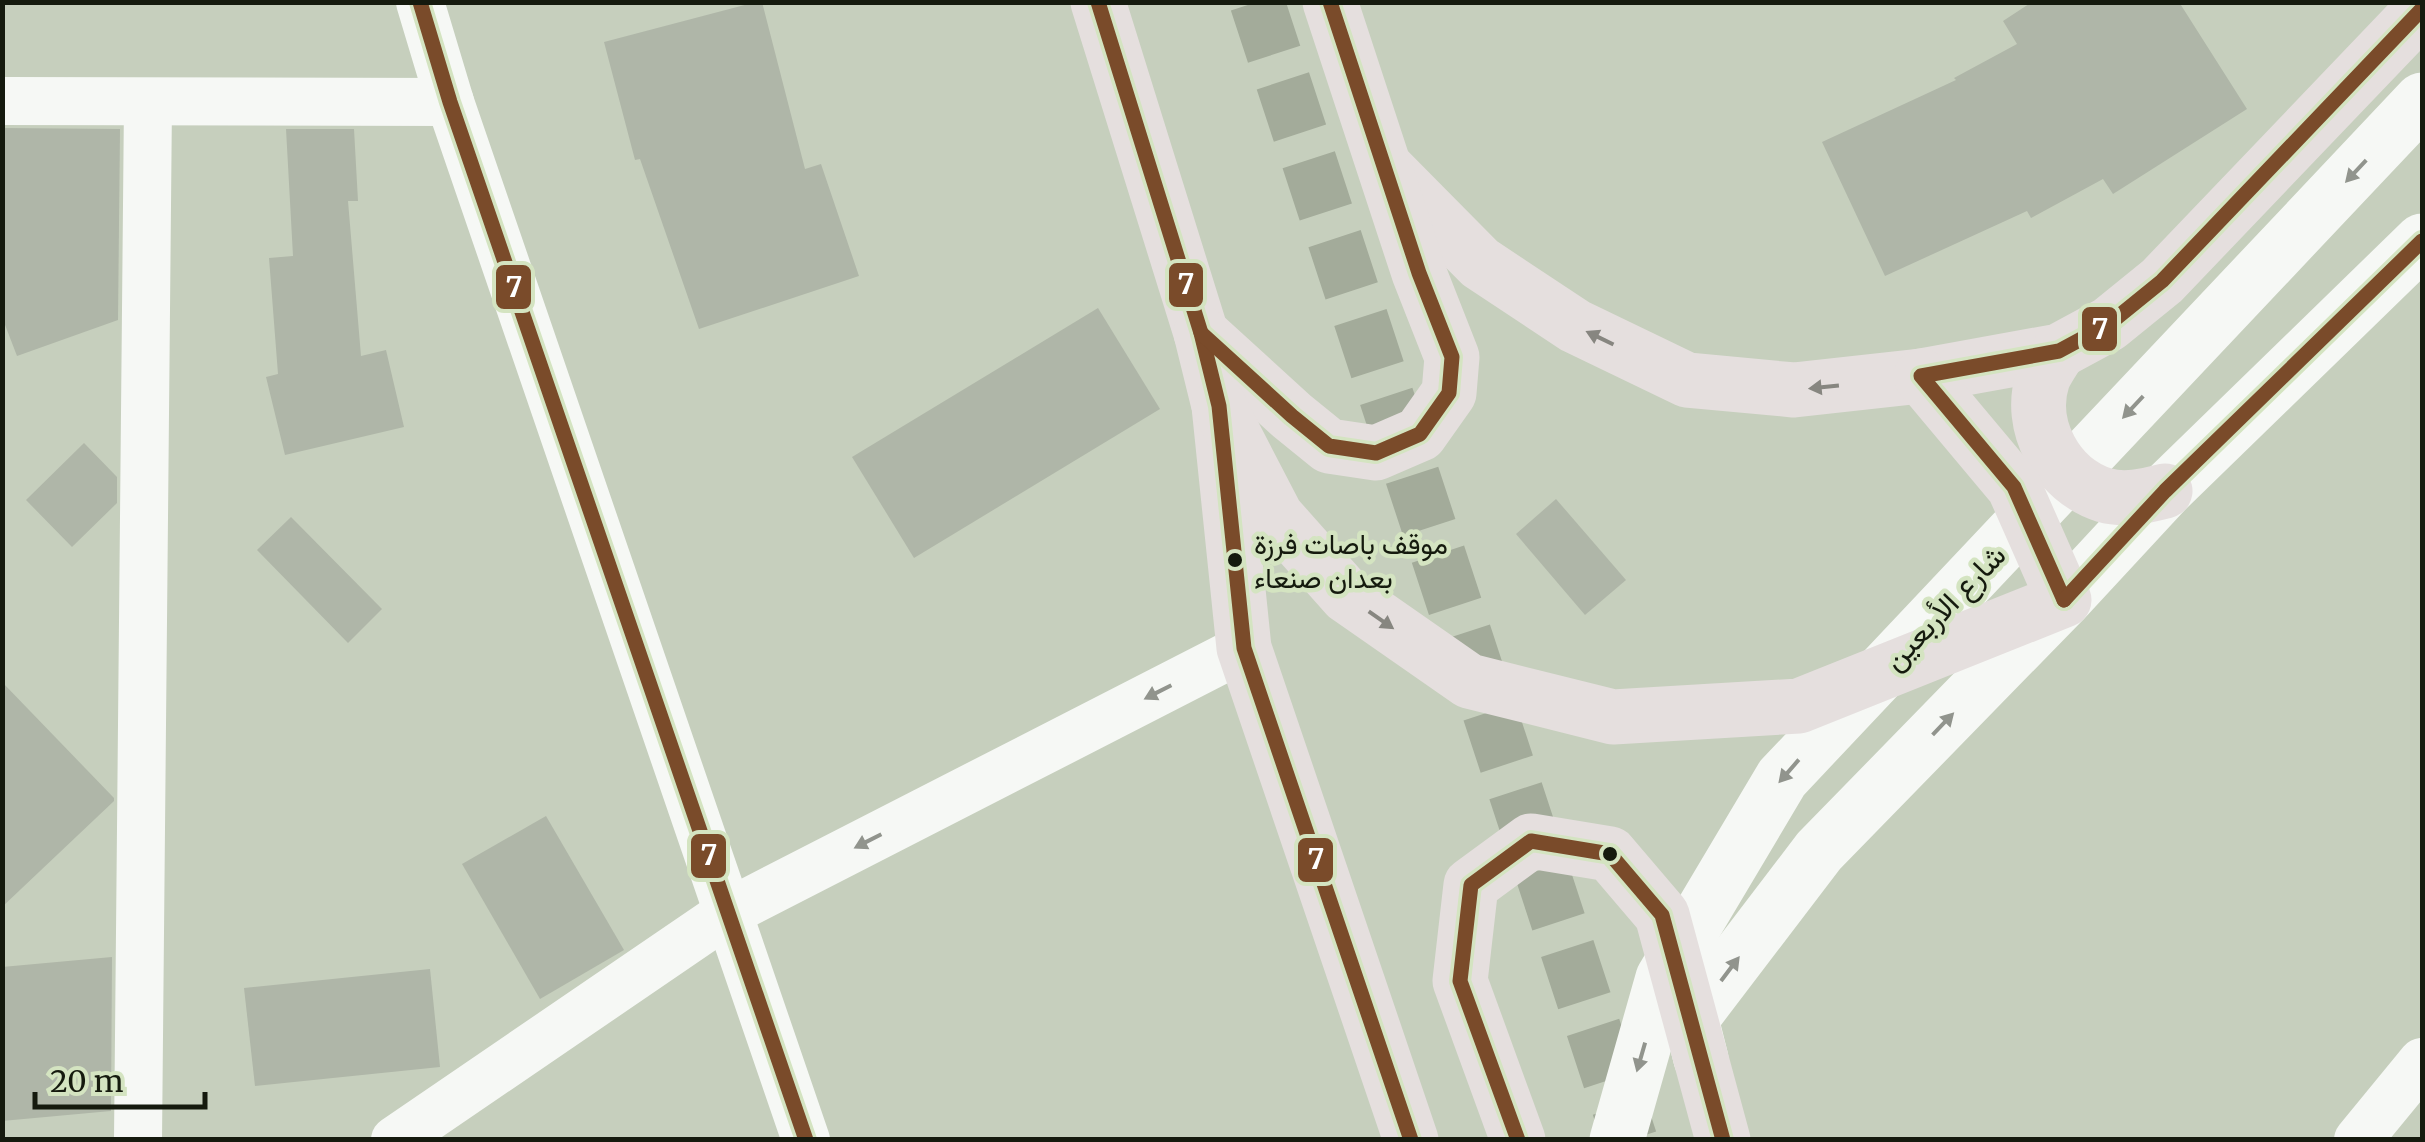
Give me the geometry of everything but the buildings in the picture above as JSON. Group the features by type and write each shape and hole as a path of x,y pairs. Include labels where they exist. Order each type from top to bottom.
{"main road":[{"path":"1098,2 1201,333 1219,406 1244,648 1411,1140"},
{"path":"1201,333 1330,446 1376,453 1420,434 1449,393 1452,357 1419,272 1330,2"},
{"path":"1386,168 1480,263 1575,326 1687,380 1794,390 1920,376 2059,351 2108,324 2162,281 2422,9"},
{"name":"شارع الأربعين","path":"1618,1140 1663,978 1782,778 2422,100"},
{"path":"1720,1130 1691,1019 1819,851 2166,491 2422,241"},
{"path":"2059,351 2044,377 2038,406 2043,437 2058,463 2079,484 2107,496 2137,498 2166,491"},
{"path":"1920,376 2014,486 2064,600"},
{"path":"1219,406 1276,516 1347,596 1470,681 1613,717 1800,706 2064,600"},
{"path":"1518,1140 1460,981 1472,884 1532,841 1610,854 1662,915 1720,1130"}],"street":[{"path":"420,2 450,102 806,1140"},
{"path":"2,101 450,102"},
{"path":"138,1140 148,102"},
{"path":"395,1140 730,912 1244,648"},
{"path":"2358,1140 2422,1062"}],"tunnel":[{"path":"1257,2 1630,1140"}],"transit line":[{"name":"7","path":"420,2 450,102 806,1140"},
{"name":"7","path":"1098,2 1201,333 1219,406 1244,648 1411,1140"},
{"name":"7","path":"1201,333 1329,446 1376,453 1420,434 1449,393 1452,357 1419,273 1330,2"},
{"name":"7","path":"2064,600 2014,487 1921,376 2059,351 2109,324 2162,281 2422,9"},
{"name":"7","path":"2064,600 2165,491 2422,241"},
{"name":"7","path":"1518,1140 1460,981 1471,885 1531,841 1610,854 1662,915 1723,1140"}],"place":[{"name":"موقف باصات فرزة بعدان صنعاء","path":"1235,560"}]}
